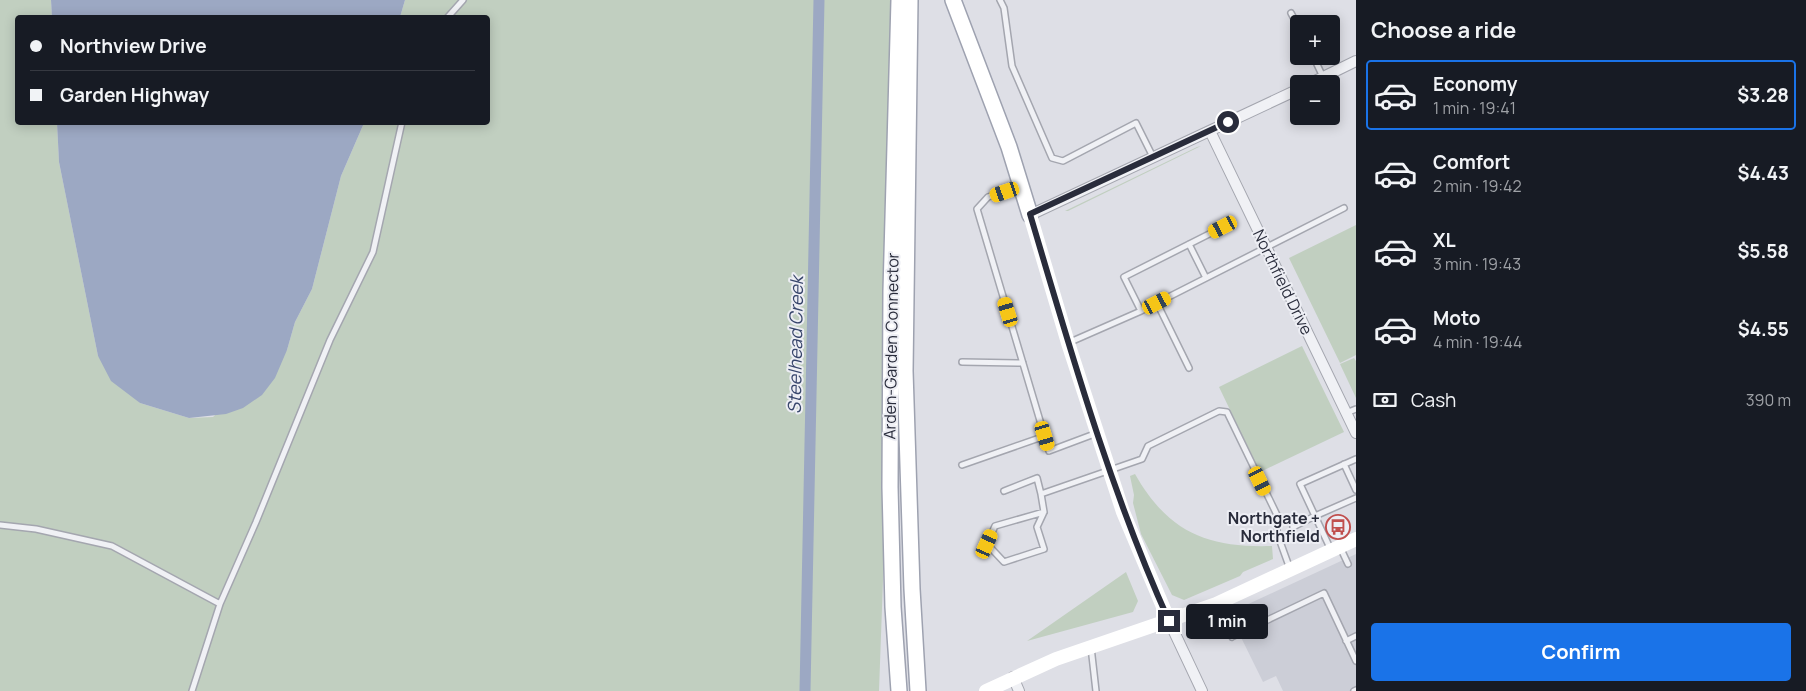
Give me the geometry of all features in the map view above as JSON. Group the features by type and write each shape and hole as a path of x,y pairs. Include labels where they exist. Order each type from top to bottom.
{"main road":[{"name":"Arden-Garden Connector","path":"899,0 890,438 890,536 899,691"},
{"name":"Arden-Garden Connector","path":"910,0 905,371 912,599 918,691"},
{"path":"953,0 1009,147 1030,214"}],"street":[{"path":"1326,75 1356,61"},
{"path":"1202,691 1169,621 1126,520 1068,343 1030,214 1290,92"},
{"name":"Northfield Drive","path":"1210,131 1266,248 1351,411 1356,433"},
{"path":"986,691 1013,678 1091,647 1216,604 1356,539"},
{"path":"1013,678 1019,691"}],"lane":[{"path":"450,15 463,0"},
{"path":"1000,0 1004,8 1012,66 1052,158 1063,161 1136,123 1153,158"},
{"path":"192,691 220,604 256,522 330,340 373,252 401,125"},
{"path":"1021,186 988,197 977,209 1049,450 1097,433"},
{"path":"1068,343 1141,311 1344,208"},
{"path":"1141,311 1124,277 1223,227"},
{"path":"1189,244 1206,278"},
{"path":"1157,303 1189,368"},
{"path":"962,362 1023,363"},
{"path":"1041,494 1142,460 1148,446 1218,411 1227,412 1277,515 1277,533 1291,570"},
{"path":"962,465 1045,436"},
{"path":"1348,564 1315,516 1300,484 1356,459"},
{"path":"1344,464 1356,490"},
{"path":"1004,491 1037,478 1044,512 1038,527 1044,549 1004,562 987,544 995,526 1044,512"},
{"path":"1293,527 1356,498"},
{"path":"0,525 36,529 112,546 160,570 220,604"},
{"path":"1216,604 1232,637 1324,593 1356,661"},
{"path":"1346,641 1356,636"},
{"path":"1091,647 1096,691"}],"shaded area":[{"path":"1356,554 1356,691 1283,691 1276,676 1263,682 1229,613"}],"green space":[{"path":"0,0 51,0 52,15 15,15 15,125 57,125 59,162 98,356 140,403 189,418 213,417 287,350 295,322 312,289 341,176 363,125 490,125 490,15 401,15 405,0 904,0 879,691 0,691"},
{"path":"1201,146 1068,211 1065,211 1197,147"},
{"path":"1356,225 1356,355 1340,363 1289,258"},
{"path":"1302,346 1344,432 1260,472 1219,387"},
{"path":"1354,358 1356,361 1356,398 1340,364"},
{"path":"1135,474 1161,510 1176,523 1209,539 1228,544 1272,546 1273,559 1243,572 1240,576 1184,600 1172,595 1141,534 1133,503 1134,495 1130,476"},
{"path":"1126,572 1138,601 1133,612 1027,641"}],"water":[{"path":"51,0 405,0 401,15 52,15"},
{"path":"57,125 363,125 341,176 312,289 295,322 287,350 275,378 262,395 243,408 226,414 189,418 140,403 111,381 98,356 59,162"}],"waterway":[{"name":"Steelhead Creek","path":"805,691 819,0"}],"place":[{"name":"Northgate + Northfield","path":"1338,527"}],"route":[{"path":"1169,621 1123,512 1068,343 1030,214 1116,176 1228,122"}]}
